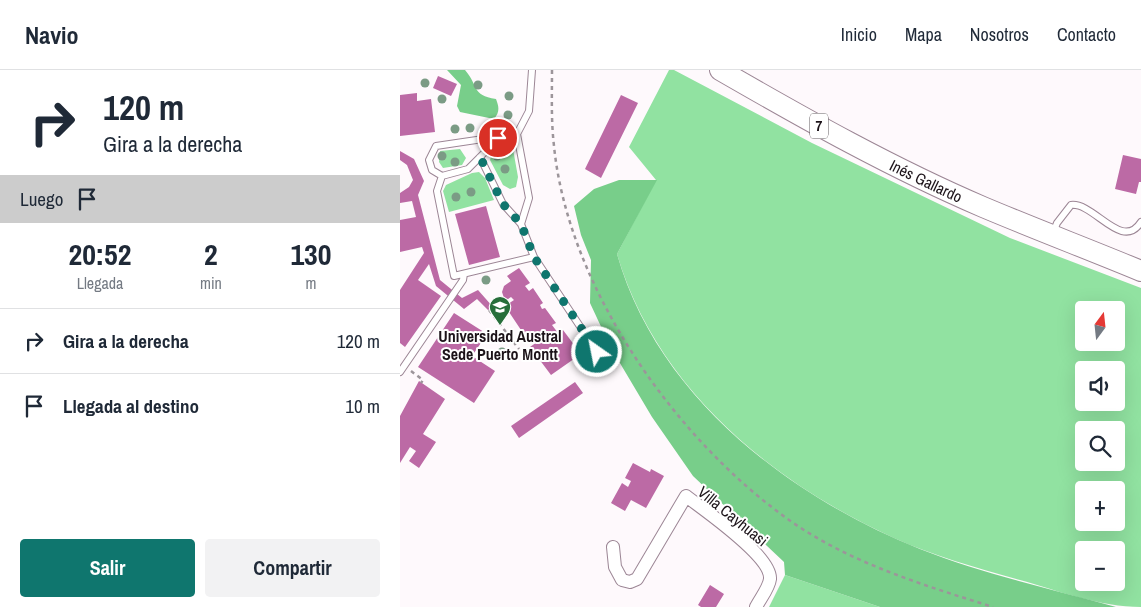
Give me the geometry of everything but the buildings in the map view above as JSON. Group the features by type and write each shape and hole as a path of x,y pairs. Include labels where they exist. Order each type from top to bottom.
{"highway":[{"name":"Inés Gallardo","path":"720,70 814,124 904,170 982,206 1141,270"}],"street":[{"name":"Villa Cayhuasi","path":"613,547 615,567 622,580 630,582 637,578 686,496 756,553 768,570 770,580 756,607"}],"lane":[{"path":"521,224 529,198 517,134 530,112 532,70"},
{"path":"498,138 468,169 442,176 432,170 429,160 436,146 517,134"},
{"path":"480,157 503,204 521,224 534,257 597,352"},
{"path":"442,176 436,191 454,276 534,257"},
{"path":"1052,235 1057,223 1071,205 1082,206 1114,228 1123,231 1135,229 1141,222"},
{"path":"400,372 463,280 464,274"}],"path":[{"path":"552,70 554,146 563,195 577,244 600,295 629,348 657,390 700,440 741,480 789,520 834,546 895,576 993,607"},
{"path":"489,310 520,349"}],"green space":[{"path":"447,70 465,70 479,92 496,99 498,109 494,119 460,112 457,106 461,85"},
{"path":"669,70 674,70 812,143 1010,238 1141,288 1141,607 1110,604 1080,598 956,561 894,538 848,515 804,489 763,459 724,425 689,388 659,347 635,302 617,254 656,180 629,147"},
{"path":"506,145 513,149 518,177 516,187 510,189 503,185 490,160 492,152"},
{"path":"460,149 466,158 462,165 443,168 439,162 440,151"},
{"path":"479,172 485,178 494,200 449,212 443,191 446,185 472,173"},
{"path":"619,180 657,180 617,254 636,305 663,353 696,396 734,435 777,470 823,501 871,527 920,549 968,566 1116,607 880,607 785,575 784,562 693,476 652,417 611,348 590,303 591,260 581,235 574,206 594,189"},
{"path":"785,575 880,607 769,607"}],"place":[{"name":"Universidad Austral Sede Puerto Montt","path":"500,326"}],"route":[{"path":"498,138 480,157 503,204 521,224 534,257 597,352"}]}
